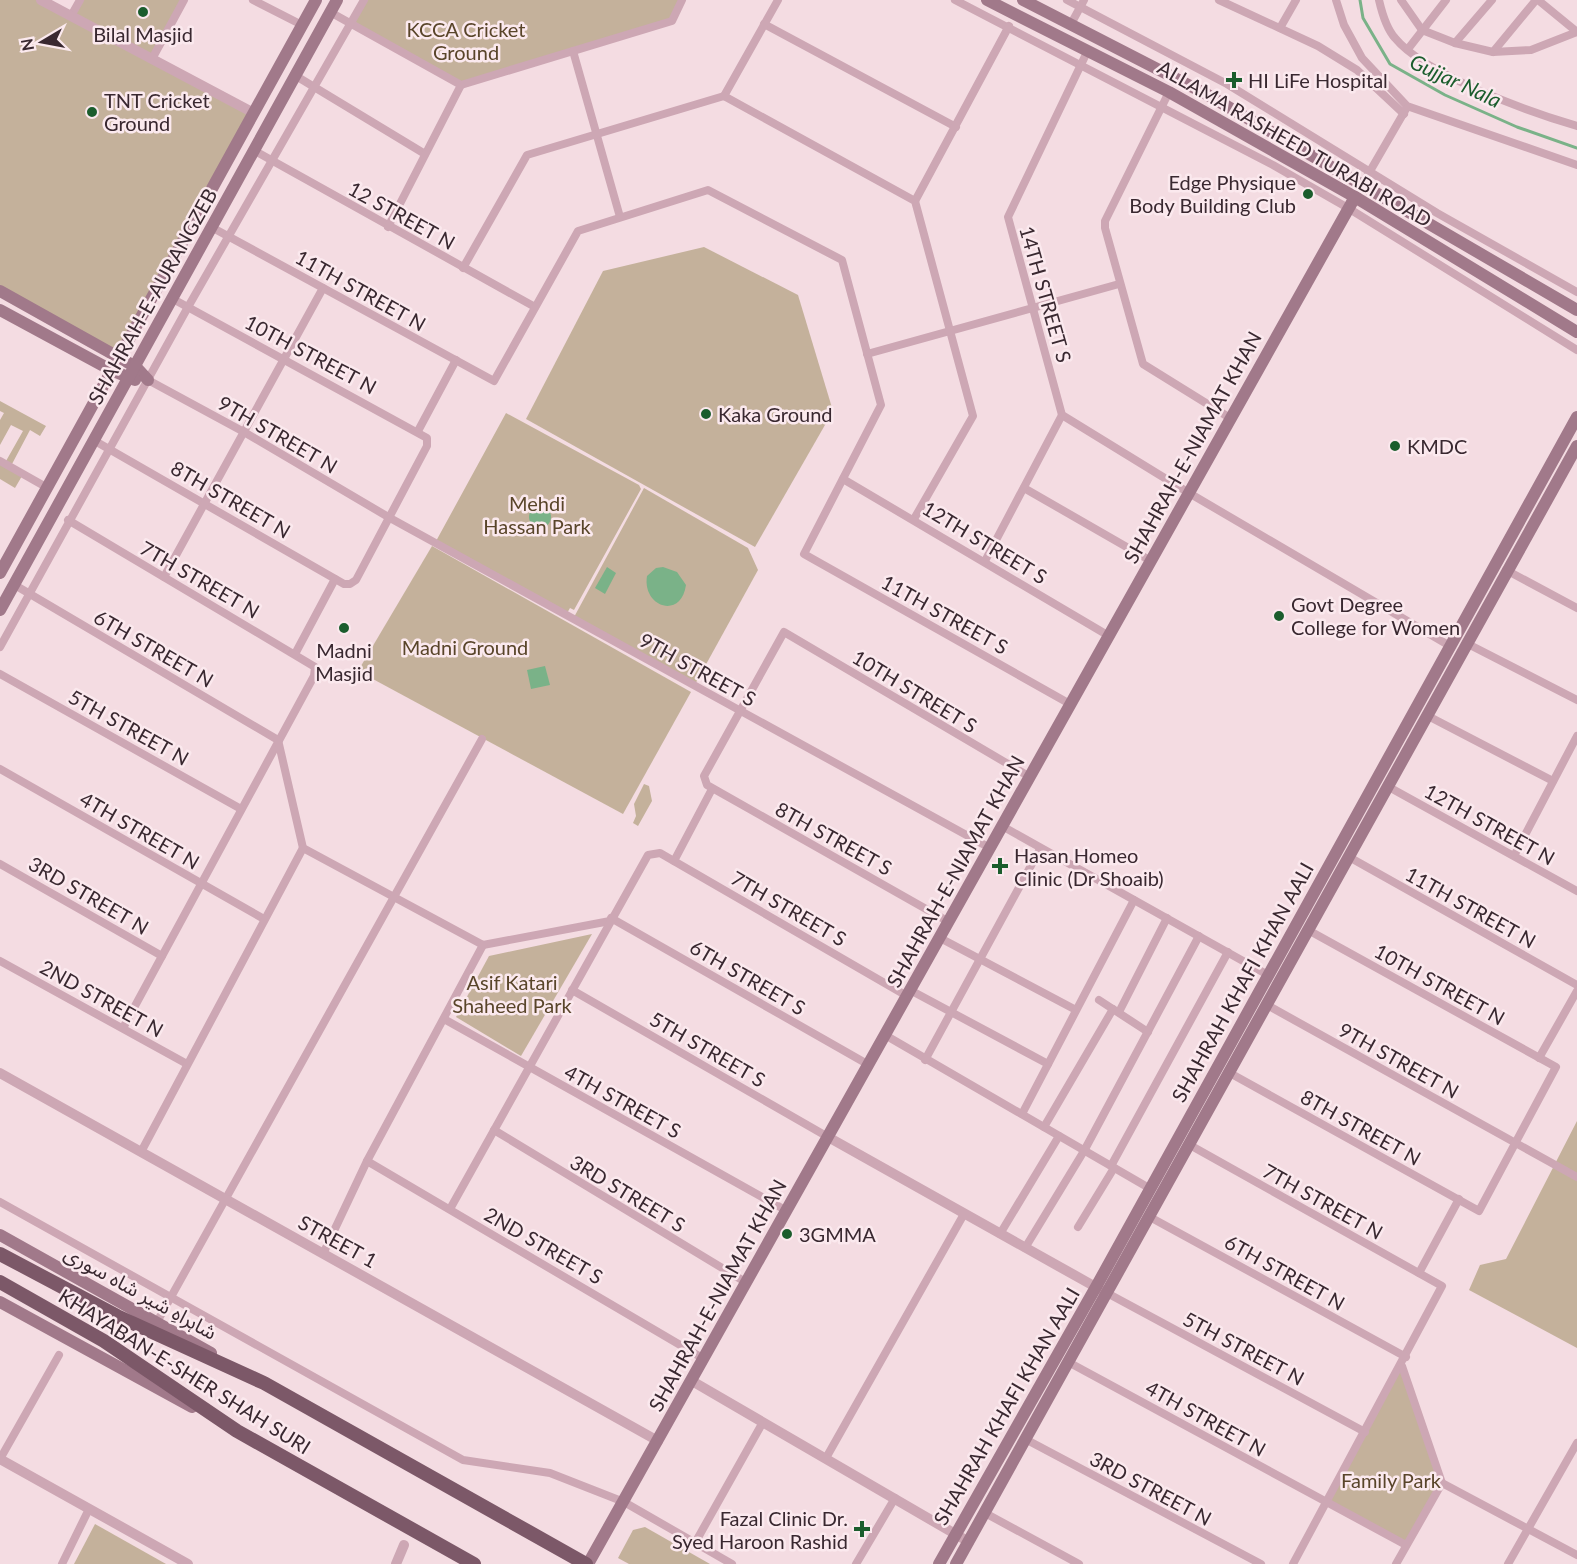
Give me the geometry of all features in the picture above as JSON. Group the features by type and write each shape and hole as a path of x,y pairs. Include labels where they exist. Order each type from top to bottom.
{"main road":[{"name":"SHAHRAH-E-AURANGZEB","path":"0,573 111,370 165,279 316,0"},
{"name":"SHAHRAH-E-AURANGZEB","path":"0,610 337,0"},
{"name":"ALLAMA RASHEED TURABI ROAD","path":"987,0 1170,92 1355,197 1577,332"},
{"name":"ALLAMA RASHEED TURABI ROAD","path":"1023,0 1206,94 1363,183 1577,310"},
{"name":"SHAHRAH-E-NIAMAT KHAN","path":"587,1564 692,1381 1355,197"},
{"path":"0,291 136,367 148,380"},
{"path":"0,310 129,380 148,380"},
{"name":"SHAHRAH KHAFI KHAN AALI","path":"956,1564 1070,1363 1149,1188 1577,417"},
{"name":"SHAHRAH KHAFI KHAN AALI","path":"939,1564 1101,1290 1148,1216 1577,446"},
{"path":"1416,709 1428,716"},
{"path":"1339,846 1350,855"},
{"path":"1266,979 1276,988"},
{"name":"شاہراہِ شیر شاہ سوری","path":"0,1235 264,1383"},
{"name":"KHAYABAN-E-SHER SHAH SURI","path":"0,1254 117,1316 264,1383 587,1564"},
{"name":"KHAYABAN-E-SHER SHAH SURI","path":"0,1282 104,1341 237,1431 474,1564"},
{"path":"0,1302 237,1431"}],"street":[{"path":"41,0 254,113"},
{"path":"71,16 80,0"},
{"path":"152,59 184,0"},
{"path":"254,0 302,25"},
{"path":"0,647 188,306 230,237 364,0"},
{"path":"388,227 461,85 672,21 682,0"},
{"path":"463,268 527,154 724,96 778,0"},
{"path":"955,0 1163,106 1348,208 1577,350"},
{"path":"1067,0 1082,3 1227,84 1437,213 1577,292"},
{"path":"1220,0 1236,4 1318,46 1357,70 1376,91 1405,110 1577,165"},
{"path":"1280,28 1296,0"},
{"path":"1336,0 1344,25 1362,58 1405,110"},
{"path":"1379,0 1383,18 1395,39 1434,70 1550,118 1577,126"},
{"path":"1401,0 1422,30 1455,43 1493,52 1531,50 1577,32 1537,0 1493,52"},
{"path":"1408,49 1446,0"},
{"path":"1455,43 1492,0"},
{"path":"1071,24 1082,3"},
{"path":"330,12 461,85"},
{"path":"764,24 956,127"},
{"path":"914,519 973,416 915,201 1009,26"},
{"name":"14TH STREET S","path":"1062,415 1008,217 1088,50"},
{"path":"573,51 620,217"},
{"path":"296,76 425,154"},
{"path":"1376,91 1382,82"},
{"path":"1170,92 1106,221 1119,284 1143,364 1230,418"},
{"path":"724,96 915,201"},
{"path":"1355,197 1405,110"},
{"name":"12 STREET N","path":"255,151 535,308"},
{"path":"535,308 578,231 708,190 842,260 881,405 843,479"},
{"name":"11TH STREET N","path":"213,228 494,381 535,308"},
{"path":"867,354 1119,284"},
{"path":"164,577 323,288"},
{"name":"10TH STREET N","path":"173,299 418,431 428,442 390,518"},
{"path":"418,431 456,360"},
{"name":"9TH STREET N","path":"148,380 244,432 390,518"},
{"path":"985,561 1062,415 1188,493 1450,646"},
{"name":"8TH STREET N","path":"95,441 335,579 350,584 356,580 390,518"},
{"path":"0,461 46,487"},
{"name":"12TH STREET S","path":"843,479 1109,636"},
{"name":"11TH STREET S","path":"843,479 804,554 1071,704"},
{"path":"1024,488 1151,561"},
{"name":"9TH STREET S","path":"390,518 990,848"},
{"name":"7TH STREET N","path":"68,520 315,667 314,676 278,740"},
{"path":"1506,570 1577,609"},
{"path":"295,654 335,579"},
{"name":"6TH STREET N","path":"13,584 278,740"},
{"name":"10TH STREET S","path":"738,710 784,632 1029,777"},
{"path":"1466,643 1577,700"},
{"name":"5TH STREET N","path":"0,674 242,809"},
{"name":"8TH STREET S","path":"738,710 704,781 712,789 949,922"},
{"path":"1428,716 1553,781"},
{"path":"1515,854 1577,736"},
{"path":"157,1322 482,739"},
{"path":"123,1028 278,740"},
{"path":"141,1152 303,848 278,740"},
{"name":"4TH STREET N","path":"0,769 264,919"},
{"name":"12TH STREET N","path":"1387,786 1515,854 1577,891"},
{"path":"674,861 712,789"},
{"path":"1002,826 1228,952 1266,979"},
{"path":"303,848 483,945 611,920"},
{"path":"925,1060 1040,849"},
{"name":"7TH STREET S","path":"611,920 645,857 653,853 660,853 909,993 951,1011 1048,1064"},
{"name":"11TH STREET N","path":"1350,855 1577,984"},
{"name":"3RD STREET N","path":"0,864 162,956"},
{"path":"1022,1114 1134,900"},
{"path":"1044,1127 1116,1011 1167,918"},
{"path":"450,1209 611,920"},
{"name":"6TH STREET S","path":"611,920 869,1065"},
{"name":"10TH STREET N","path":"1308,930 1556,1067 1514,1143"},
{"path":"1025,1248 1084,1151 1199,936"},
{"path":"940,938 1076,1010"},
{"path":"323,1254 368,1161 483,945"},
{"path":"1078,1227 1113,1167 1228,952"},
{"name":"2ND STREET N","path":"0,961 187,1064"},
{"name":"5TH STREET S","path":"572,990 828,1137"},
{"path":"1539,1058 1577,991"},
{"path":"1099,1000 1148,1032"},
{"name":"9TH STREET N","path":"1266,1005 1577,1177"},
{"name":"4TH STREET S","path":"444,1019 787,1211"},
{"path":"885,1035 1149,1188"},
{"name":"8TH STREET N","path":"1228,1072 1479,1211 1514,1143"},
{"name":"STREET 1","path":"0,1073 658,1440"},
{"name":"3RD STREET S","path":"494,1130 747,1283"},
{"path":"1000,1234 1059,1136"},
{"path":"828,1137 1101,1290"},
{"name":"7TH STREET N","path":"1188,1144 1442,1286 1404,1361"},
{"name":"2ND STREET S","path":"368,1161 704,1359"},
{"path":"1419,1273 1458,1199"},
{"path":"0,1202 170,1299 463,1460 550,1473 624,1502 732,1564"},
{"path":"826,1458 964,1214"},
{"name":"6TH STREET N","path":"1148,1216 1404,1361"},
{"name":"5TH STREET N","path":"1101,1290 1365,1432"},
{"path":"59,1355 0,1459 188,1564"},
{"path":"1293,1564 1404,1361"},
{"path":"1404,1361 1442,1482 1577,1555"},
{"name":"4TH STREET N","path":"1070,1363 1406,1545"},
{"path":"692,1381 969,1542"},
{"path":"695,1543 763,1422"},
{"name":"3RD STREET N","path":"1027,1440 1261,1564"},
{"path":"1508,1564 1577,1443"},
{"path":"1396,1564 1442,1482"},
{"path":"856,1564 895,1498"},
{"path":"62,1564 90,1509"},
{"path":"985,1513 1079,1564"},
{"path":"396,1564 404,1545"}],"green space":[{"path":"0,0 44,0 71,15 81,0 184,0 152,60 255,116 120,357 0,292"},
{"name":"KCCA Cricket Ground","path":"364,0 681,0 672,21 461,85 353,21"},
{"path":"704,247 798,295 833,411 755,547 526,419 603,271"},
{"path":"0,401 46,426 40,436 30,430 12,464 6,461 23,431 11,425 0,445 0,420 4,413 0,411"},
{"name":"Mehdi Hassan Park","path":"506,413 639,485 641,489 574,610 570,608 566,615 435,543"},
{"path":"0,464 22,476 15,488 0,479"},
{"name":"Mehdi Hassan Park","path":"644,488 748,548 758,570 693,688 573,619"},
{"name":"Madni Ground","path":"432,546 691,692 623,814 358,671"},
{"path":"644,784 649,786 652,801 638,826 633,823 636,816 634,804"},
{"name":"Asif Katari Shaheed Park","path":"592,934 521,1056 456,1017 489,956"},
{"path":"1577,1121 1577,1348 1469,1290 1480,1265 1506,1259"},
{"name":"Family Park","path":"1402,1366 1442,1483 1406,1545 1327,1502"},
{"path":"95,1524 166,1564 74,1564"},
{"path":"645,1527 710,1564 629,1564 618,1558 633,1530"}],"shaded area":[{"path":"540,506 548,509 551,517 548,525 540,528 532,525 529,517 532,509"},
{"path":"607,567 616,573 605,594 595,588"},
{"path":"663,567 677,572 686,585 683,596 677,603 670,606 656,602 647,587 647,576 656,568"},
{"path":"545,666 550,685 531,689 527,670"}],"waterway":[{"name":"Gujjar Nala","path":"1360,0 1363,18 1390,64 1445,95 1517,127 1577,148"}],"place":[{"name":"Bilal Masjid","path":"143,12"},
{"name":"HI LiFe Hospital","path":"1234,80"},
{"name":"TNT Cricket Ground","path":"92,112"},
{"name":"Edge Physique Body Building Club","path":"1308,194"},
{"name":"Kaka Ground","path":"706,414"},
{"name":"KMDC","path":"1395,446"},
{"name":"Govt Degree College for Women","path":"1279,616"},
{"name":"Madni Masjid","path":"344,628"},
{"name":"Hasan Homeo Clinic (Dr Shoaib)","path":"1000,866"},
{"name":"3GMMA","path":"787,1234"},
{"name":"Fazal Clinic Dr. Syed Haroon Rashid","path":"862,1529"}]}
